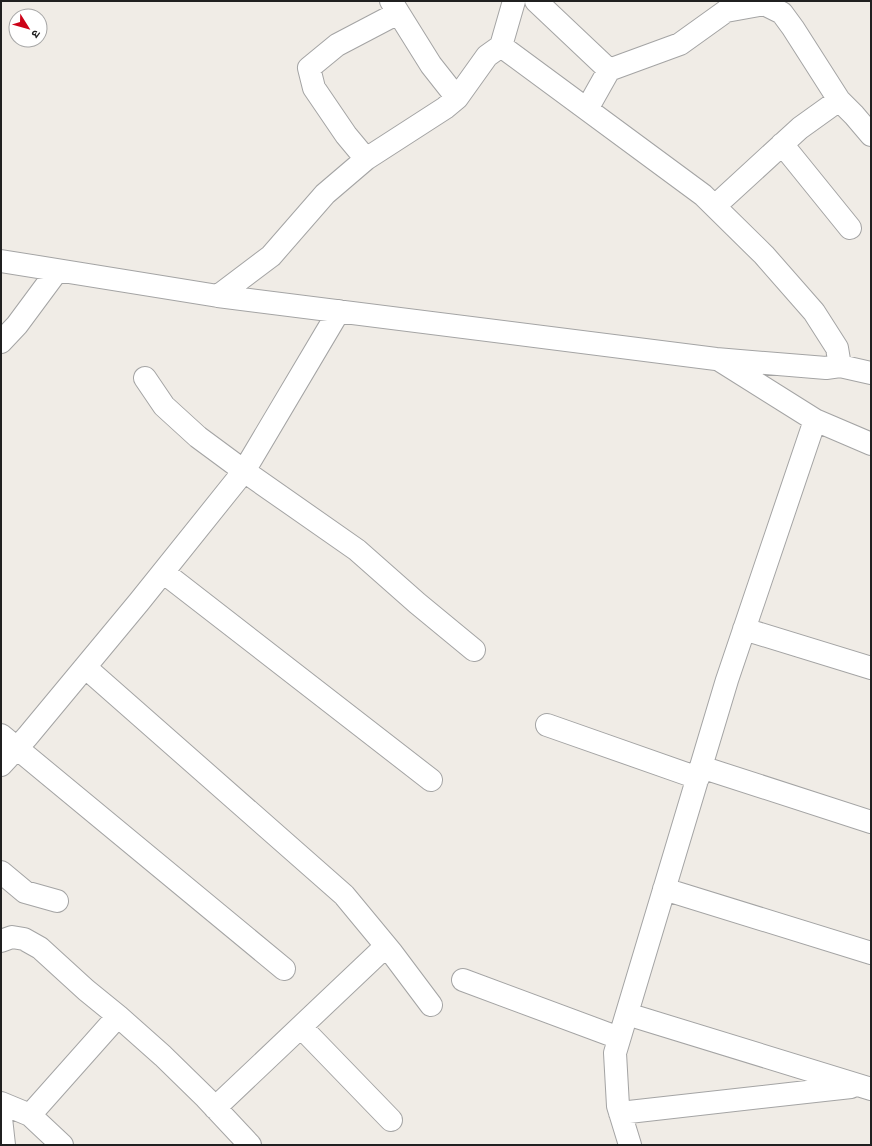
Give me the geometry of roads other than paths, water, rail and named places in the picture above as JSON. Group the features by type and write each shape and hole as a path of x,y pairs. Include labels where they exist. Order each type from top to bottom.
{"street":[{"path":"218,296 270,256 325,194 366,159 445,108 457,98 488,56 501,46 514,1"},
{"path":"536,1 609,70"},
{"path":"587,109 609,70 680,44 726,11 764,4 782,13 839,100 871,135"},
{"path":"366,159 346,135 314,88 309,68 337,45 395,7 430,65 457,98"},
{"path":"501,46 703,195 715,206 764,255 814,312 837,348 840,366"},
{"path":"715,206 800,128 839,100"},
{"path":"782,144 850,228"},
{"path":"1,261 218,296 716,359 826,368 840,366 871,373"},
{"path":"1,342 17,325 57,271"},
{"path":"1,765 9,742 85,667 244,471 340,311"},
{"path":"716,359 815,420 871,444"},
{"path":"144,378 164,406 198,437 357,550 417,603 474,650"},
{"path":"630,1145 618,1106 615,1053 727,680 815,420"},
{"path":"163,572 431,780"},
{"path":"744,629 871,668"},
{"path":"85,667 344,895 386,946 431,1005"},
{"path":"547,725 699,772 871,822"},
{"path":"9,742 284,969"},
{"path":"1,872 25,892 57,901"},
{"path":"664,889 871,953"},
{"path":"1,941 12,937 24,938 40,948 86,990 163,1056 250,1145"},
{"path":"215,1108 386,946"},
{"path":"463,980 620,1038"},
{"path":"627,1014 865,1088"},
{"path":"30,1115 118,1016"},
{"path":"301,1027 390,1120"},
{"path":"620,1113 865,1088"},
{"path":"1,1103 30,1115 62,1145"},
{"path":"1,1118 4,1145"}]}
